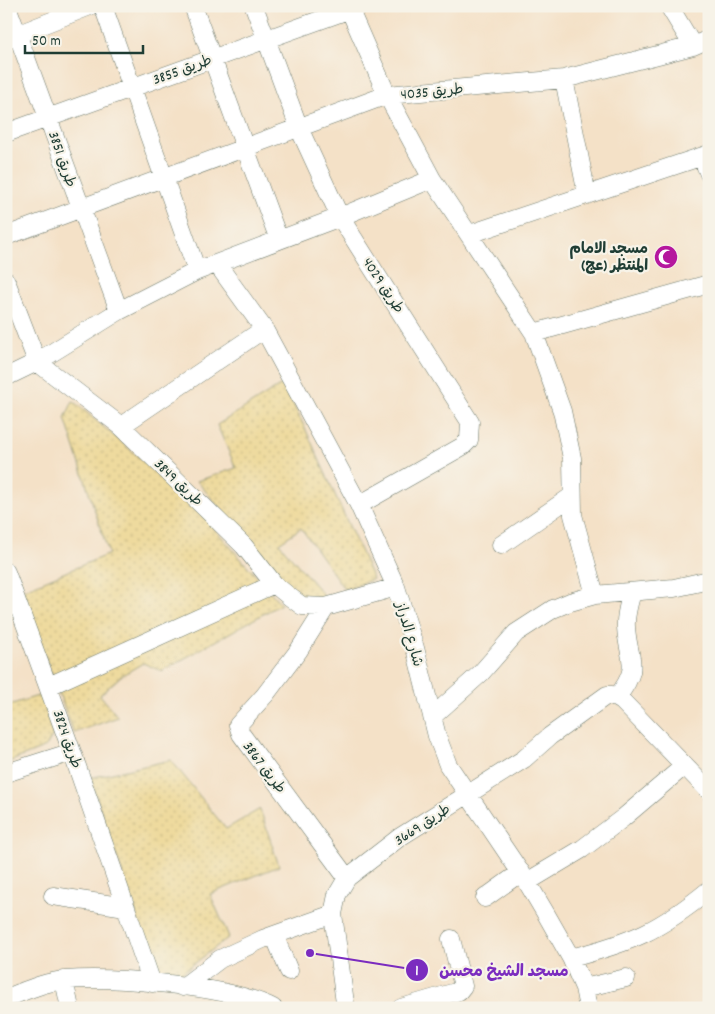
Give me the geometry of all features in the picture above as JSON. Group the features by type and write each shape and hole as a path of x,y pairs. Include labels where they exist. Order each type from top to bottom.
{"street":[{"name":"طريق 3851","path":"7,6 12,37 49,117 80,210 119,310"},
{"path":"12,37 90,6"},
{"path":"103,6 197,271"},
{"path":"193,6 279,240"},
{"name":"طريق 4029","path":"254,6 300,128 340,217 466,413 471,432 469,440 463,446 359,505"},
{"path":"669,6 701,43"},
{"path":"352,7 387,95 432,179 534,333 562,411 572,458 572,496 578,540 595,595"},
{"name":"طريق 3855","path":"6,133 212,58 267,40 352,7"},
{"name":"طريق 4035","path":"6,236 387,95 564,79 701,43"},
{"path":"564,79 587,195"},
{"path":"470,234 705,156 709,174"},
{"path":"6,377 37,362 119,310 197,271 340,217 432,179"},
{"name":"شارع الدراز","path":"217,264 264,329 359,505 396,587 415,648 432,717 448,766 524,877 571,958 584,988 588,1008"},
{"path":"6,281 37,362"},
{"path":"534,333 709,284"},
{"path":"121,426 264,329"},
{"name":"طريق 3849","path":"37,362 121,426 244,546 274,584 302,606 326,607 396,587"},
{"path":"501,544 572,496"},
{"name":"طريق 3824","path":"6,572 49,686 152,983"},
{"path":"432,717 480,673 516,633 553,609 595,595 674,588 709,580"},
{"path":"49,686 274,584"},
{"path":"632,592 626,624 633,667 627,684 614,696 709,791"},
{"name":"طريق 3867","path":"326,607 293,658 265,695 238,725 241,734 347,878"},
{"name":"طريق 3669","path":"346,1006 333,914 337,895 347,878 400,838 524,759 550,736 607,695 614,696"},
{"path":"6,772 72,752"},
{"path":"485,898 582,849 623,818 683,767"},
{"path":"571,958 625,943 655,929 683,911 709,890"},
{"path":"53,896 126,907"},
{"path":"183,986 220,959 274,935 333,914"},
{"path":"274,935 289,971"},
{"path":"401,1008 459,991 463,986 451,939"},
{"path":"584,988 626,978"},
{"path":"64,980 70,1008"},
{"path":"6,998 42,984 64,980 152,983 183,986 260,1001 273,1008"}],"sand":[{"path":"283,384 305,428 373,579 345,590 301,528 279,543 327,599 311,600 286,586 197,481 236,468 217,425"},
{"path":"73,401 187,498 281,604 162,671 143,663 121,676 100,695 118,717 74,733 20,591 109,554 65,418"},
{"path":"41,695 53,734 46,747 6,763 6,706"},
{"path":"171,760 226,829 260,809 279,866 210,894 229,937 178,976 156,972 90,778"}],"place":[{"name":"مسجد الامام المنتظر (عج)","path":"666,257"},
{"name":"مسجد الشيخ محسن","path":"310,953"}]}
